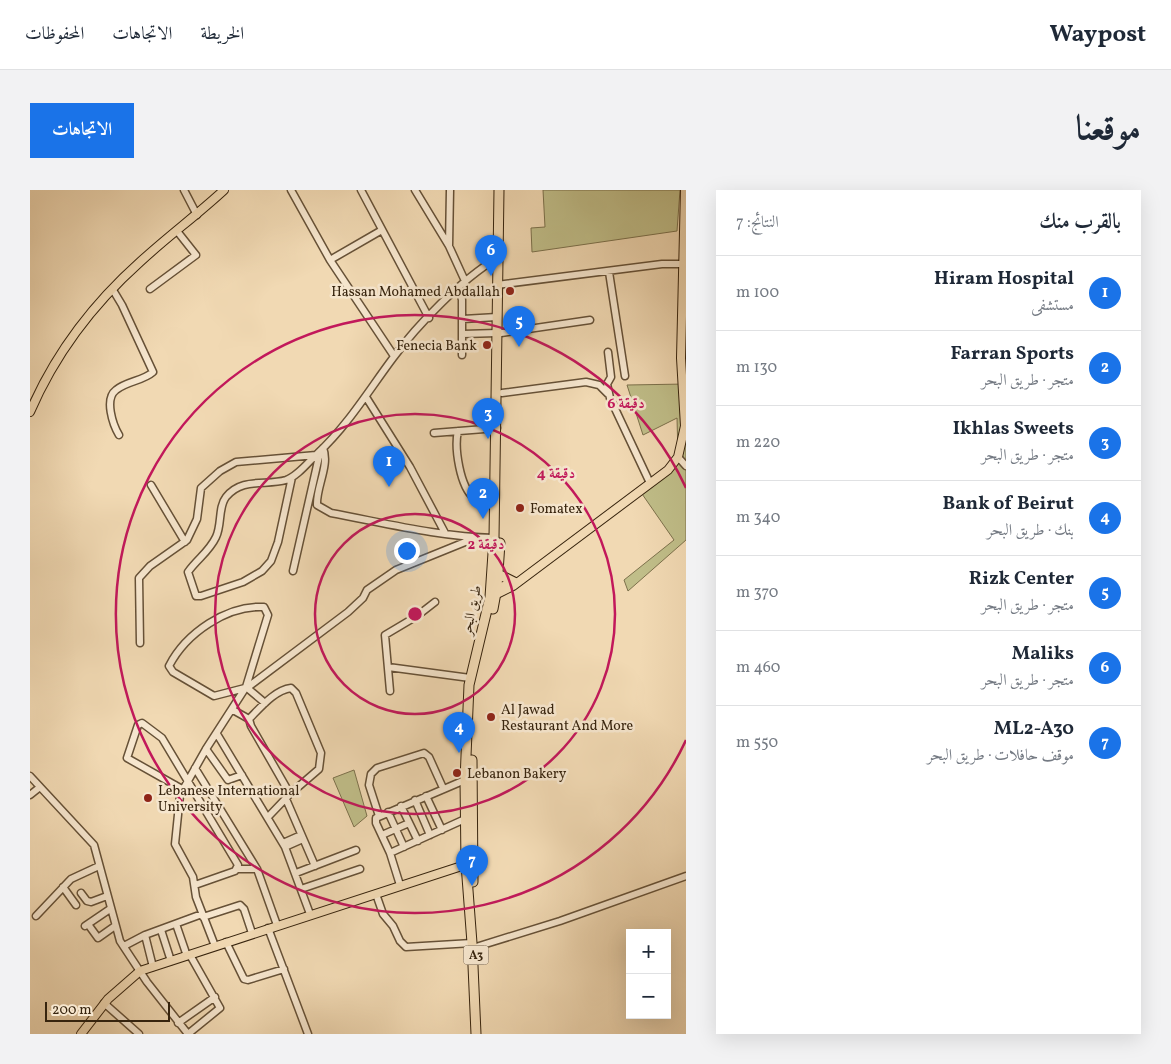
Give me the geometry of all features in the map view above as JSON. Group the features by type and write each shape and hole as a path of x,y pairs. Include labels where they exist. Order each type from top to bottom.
{"highway":[{"name":"طريق البحر","path":"469,864 473,696 498,574 502,392 497,317 500,285 497,258 499,190"},
{"name":"طريق البحر","path":"480,1034 464,780 470,678 494,592 500,285 504,190"},
{"path":"498,574 516,582"},
{"name":"طريق البحر","path":"474,945 476,1034"}],"main road":[{"path":"30,412 61,351 113,290 139,262 197,215 224,190"},
{"path":"494,592 508,590 516,582 668,470 678,457 685,426 680,358 684,313 686,190"},
{"path":"82,1034 104,1003 119,987 140,971 310,914 469,864"}],"street":[{"path":"184,190 197,215"},
{"path":"291,190 330,260 394,356"},
{"path":"361,190 429,318"},
{"path":"415,190 449,246 465,281"},
{"path":"449,246 450,190"},
{"path":"330,260 382,230"},
{"path":"150,289 196,255 177,231"},
{"path":"292,477 278,542 267,566 233,587 196,596 188,578 188,572 202,558 216,538 223,503 227,496 244,484 284,480 292,477 320,452 366,397 394,356 429,318 465,281 497,258"},
{"path":"500,285 662,264 684,263"},
{"path":"610,272 624,376"},
{"path":"459,287 463,319 462,355"},
{"path":"113,290 122,305 153,372 116,390 112,396 111,414 119,436"},
{"path":"463,319 497,317"},
{"path":"463,334 499,333 590,320"},
{"path":"608,352 611,377 607,384 610,398"},
{"path":"502,392 590,382 602,386 610,398 650,483"},
{"path":"366,397 410,467 445,533"},
{"path":"434,433 497,428"},
{"path":"458,431 460,471 472,496 495,498"},
{"path":"293,571 320,452"},
{"path":"140,643 140,578 150,566 185,542 197,519 201,488 220,471 236,462 320,452 326,457 317,496 319,508 340,515 475,538 494,538"},
{"path":"678,457 686,466"},
{"path":"151,485 185,542"},
{"path":"215,946 196,896 193,877 175,844 182,789 246,687 268,615 264,607 254,606 210,623 188,640 170,666 180,676 214,696 246,687 348,612 363,598 367,590 396,570 475,538"},
{"path":"390,691 384,635 411,620 435,602"},
{"path":"388,666 470,678"},
{"path":"246,687 264,702"},
{"path":"249,719 264,702 285,689 294,690 321,754 319,770 268,817"},
{"path":"233,710 249,719 288,797 302,837 315,866"},
{"path":"182,789 127,758 138,725 142,724 160,735 238,865 237,869"},
{"path":"217,734 284,845 310,914"},
{"path":"206,749 228,780 242,775"},
{"path":"379,816 369,786 370,774 377,768 424,753 429,757 443,788"},
{"path":"195,768 257,869 277,925"},
{"path":"30,776 94,845 115,926 124,946 140,971 188,1034 219,1011 220,1008 188,955 176,924"},
{"path":"400,885 390,853 375,820 379,816 401,806 464,780"},
{"path":"30,795 40,787"},
{"path":"426,796 442,830"},
{"path":"415,800 430,835"},
{"path":"401,806 418,841"},
{"path":"388,812 404,847"},
{"path":"390,853 465,819"},
{"path":"382,835 409,823"},
{"path":"284,845 302,837"},
{"path":"296,873 356,850"},
{"path":"36,916 63,887 84,872 99,866"},
{"path":"195,885 237,869 257,869"},
{"path":"302,889 360,869"},
{"path":"376,894 383,914 406,947 474,945 560,921 686,876"},
{"path":"63,887 76,905"},
{"path":"81,892 87,901 91,902 107,896"},
{"path":"124,946 145,935 176,924 240,905 244,909 252,933"},
{"path":"110,909 88,926 98,938 115,926"},
{"path":"268,928 308,1034"},
{"path":"161,930 171,961"},
{"path":"145,935 153,966"},
{"path":"226,942 244,978 248,980 284,969"},
{"path":"178,1022 215,997"},
{"path":"104,1003 139,1034"}],"shaded area":[{"path":"543,190 680,190 677,231 532,252 531,228 545,227"},
{"path":"686,384 686,540 628,591 624,580 674,540 640,491 678,457 677,418 643,435 627,385"},
{"path":"354,770 367,816 354,827 333,778"}],"place":[{"name":"Maliks","path":"491,276"},
{"name":"Hassan Mohamed Abdallah","path":"510,291"},
{"name":"Fenecia Bank","path":"487,345"},
{"name":"Rizk Center","path":"519,347"},
{"name":"Ikhlas Sweets","path":"488,439"},
{"name":"Hiram Hospital","path":"389,487"},
{"name":"Fomatex","path":"520,508"},
{"name":"Farran Sports","path":"483,519"},
{"name":"Al Jawad Restaurant And More","path":"491,717"},
{"name":"Bank of Beirut","path":"459,753"},
{"name":"Lebanon Bakery","path":"457,773"},
{"name":"Lebanese International University","path":"148,798"},
{"name":"ML2-A30","path":"472,886"}]}
